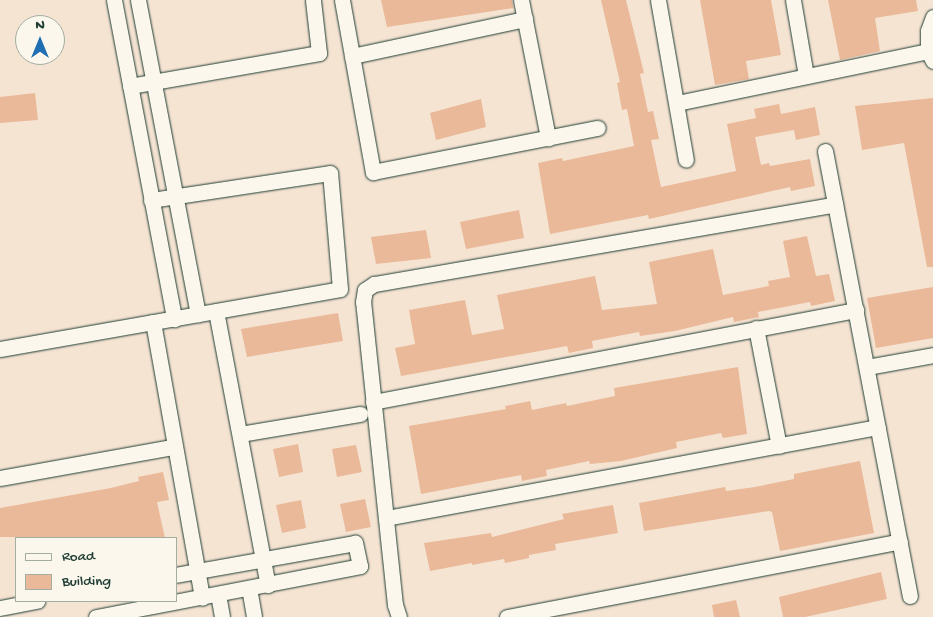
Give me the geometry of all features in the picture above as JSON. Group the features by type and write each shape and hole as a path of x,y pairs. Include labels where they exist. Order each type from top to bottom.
{"street":[{"path":"114,0 174,319"},
{"path":"138,0 198,314"},
{"path":"130,86 319,53 313,0"},
{"path":"342,0 373,172 598,128"},
{"path":"521,0 548,138"},
{"path":"658,0 686,160"},
{"path":"793,0 806,76"},
{"path":"677,103 806,76 930,56 928,31 933,17"},
{"path":"352,56 525,19"},
{"path":"825,151 910,596"},
{"path":"0,349 340,289 330,173 151,200"},
{"path":"399,617 395,605 373,402 363,302 365,290 374,284 835,204"},
{"path":"373,402 856,310"},
{"path":"216,311 268,585"},
{"path":"153,322 173,447 202,598"},
{"path":"756,328 779,446"},
{"path":"867,367 933,355"},
{"path":"240,434 360,414"},
{"path":"386,518 878,427"},
{"path":"0,478 173,447"},
{"path":"96,617 360,566 355,542 178,575"},
{"path":"507,617 900,542"},
{"path":"249,588 254,617"},
{"path":"218,594 222,617"},
{"path":"0,608 32,602"}],"building":[{"path":"381,0 512,0 513,8 387,27"},
{"path":"601,0 626,0 644,73 640,74 648,112 653,111 659,139 651,140 661,187 736,171 727,124 756,118 754,109 779,104 781,114 815,107 820,135 796,140 794,130 755,137 761,165 769,163 770,166 810,159 815,186 791,191 790,187 649,219 648,215 550,234 538,163 562,158 563,161 634,146 627,109 622,110 617,83 620,82"},
{"path":"700,0 771,0 781,55 746,61 749,79 715,85"},
{"path":"828,0 916,0 918,11 875,18 880,51 840,60"},
{"path":"35,93 38,120 0,123 0,97"},
{"path":"933,98 933,267 927,267 904,143 862,150 855,106"},
{"path":"481,99 486,127 436,140 430,113"},
{"path":"519,210 524,238 466,249 460,222"},
{"path":"426,230 431,258 376,264 371,237"},
{"path":"807,236 816,276 829,274 835,301 811,306 810,302 758,312 759,317 734,322 733,317 675,331 640,336 639,332 592,341 593,348 569,353 567,346 401,376 395,348 415,344 409,310 465,300 472,335 504,329 497,295 595,276 602,310 657,304 649,262 713,249 723,295 769,286 768,281 790,277 783,241"},
{"path":"933,287 933,338 876,348 867,298"},
{"path":"338,313 343,341 247,357 241,329"},
{"path":"738,367 747,434 723,438 721,433 676,442 677,448 621,461 590,464 589,461 546,470 547,476 522,481 521,475 421,494 409,426 506,409 505,406 530,401 532,410 566,403 567,406 615,396 614,388"},
{"path":"298,444 303,472 279,477 273,449"},
{"path":"356,445 362,472 337,477 332,449"},
{"path":"860,461 874,533 780,551 772,512 769,511 644,531 639,503 725,487 726,491 755,487 794,479 794,474"},
{"path":"163,472 169,500 157,502 165,537 0,537 0,508 111,488 139,481 138,477"},
{"path":"365,499 371,527 346,532 340,504"},
{"path":"301,500 306,528 282,533 276,505"},
{"path":"613,505 618,533 555,544 556,550 529,555 529,558 505,563 504,559 430,571 424,543 491,533 492,537 564,519 562,514"},
{"path":"881,572 887,599 805,617 783,617 779,597"},
{"path":"736,600 740,617 714,617 712,605"}]}
